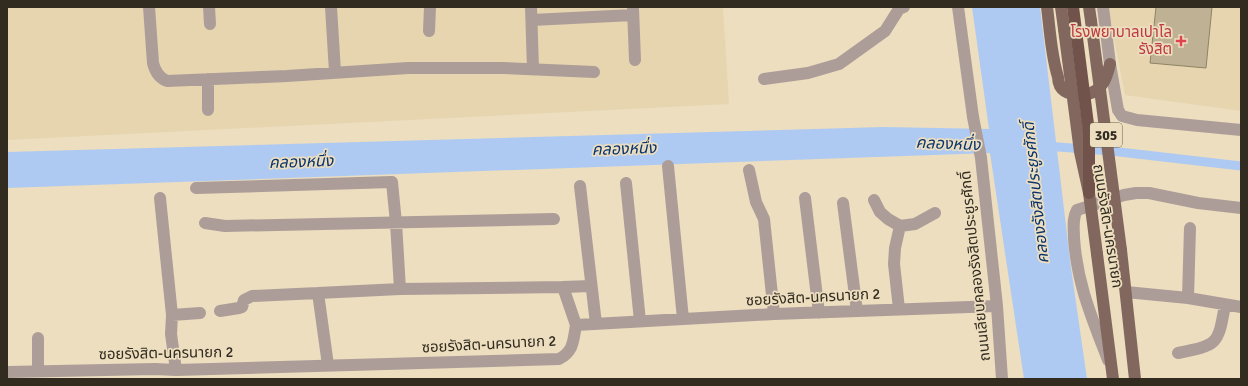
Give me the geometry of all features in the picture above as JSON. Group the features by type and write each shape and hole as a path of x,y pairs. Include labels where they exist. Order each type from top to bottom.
{"highway":[{"path":"1073,7 1089,132 1089,194"}],"main road":[{"path":"1047,7 1054,65 1060,86 1066,92 1073,95 1088,94 1102,86 1107,78 1110,64"},
{"name":"ถนนรังสิต-นครนายก","path":"1061,7 1080,152 1089,194 1112,374"},
{"name":"ถนนรังสิต-นครนายก","path":"1089,7 1121,250 1134,379"}],"street":[{"path":"149,7 153,63 155,70 160,77 167,80 287,76 408,68 533,69 594,72"},
{"path":"209,7 210,24"},
{"path":"331,7 335,72"},
{"path":"429,31 430,7"},
{"path":"531,7 533,69"},
{"path":"764,80 808,73 839,64 885,31 899,9 904,7"},
{"name":"ถนนเลียบคลองรังสิตประยูรศักดิ์","path":"958,7 973,117 981,158 997,306 1002,379"},
{"path":"1103,7 1110,64 1118,110 1122,116 1137,120 1241,130"},
{"path":"532,20 633,11 635,60"},
{"path":"208,79 208,110"},
{"path":"668,166 683,319"},
{"path":"749,170 756,202 764,219 774,314"},
{"path":"196,188 390,182 393,184 400,289"},
{"path":"626,183 640,322"},
{"path":"580,186 596,324"},
{"path":"1112,374 1085,299 1079,274 1075,254 1073,220 1077,210 1124,195 1136,193 1149,193 1198,203 1241,208"},
{"path":"160,198 172,316 171,334 176,370"},
{"path":"805,198 819,313"},
{"path":"874,200 880,212 900,226 915,224 935,213"},
{"path":"844,203 857,311"},
{"path":"205,223 225,226 554,219"},
{"path":"899,309 894,264 894,248 900,226"},
{"path":"1188,298 1190,228"},
{"path":"220,310 242,307 244,300 252,296 400,289 591,286"},
{"path":"563,287 576,325"},
{"path":"1126,292 1188,298 1241,308"},
{"path":"318,293 328,365"},
{"path":"1178,353 1211,345 1217,338 1222,326 1225,305"},
{"name":"ซอยรังสิต-นครนายก 2","path":"7,372 23,375 38,371 176,370 559,359 567,355 571,347 576,325 774,314 997,306"},
{"path":"172,316 200,313"},
{"path":"38,338 38,371"}],"shaded area":[{"path":"7,7 723,7 729,104 7,140"},
{"name":"โรงพยาบาลเปาโล รังสิต","path":"1108,7 1241,7 1241,111 1125,95"}],"water":[{"name":"คลองรังสิตประยูรศักดิ์","path":"972,7 1040,7 1071,268 1087,379 1024,379 990,153 7,188 7,152 884,127 989,129"}],"building":[{"path":"1156,7 1212,7 1206,68 1150,63"}],"waterway":[{"name":"คลองหนึ่ง","path":"1045,146 1111,151 1241,166"}],"place":[{"name":"โรงพยาบาลเปาโล รังสิต","path":"1181,41"}]}
